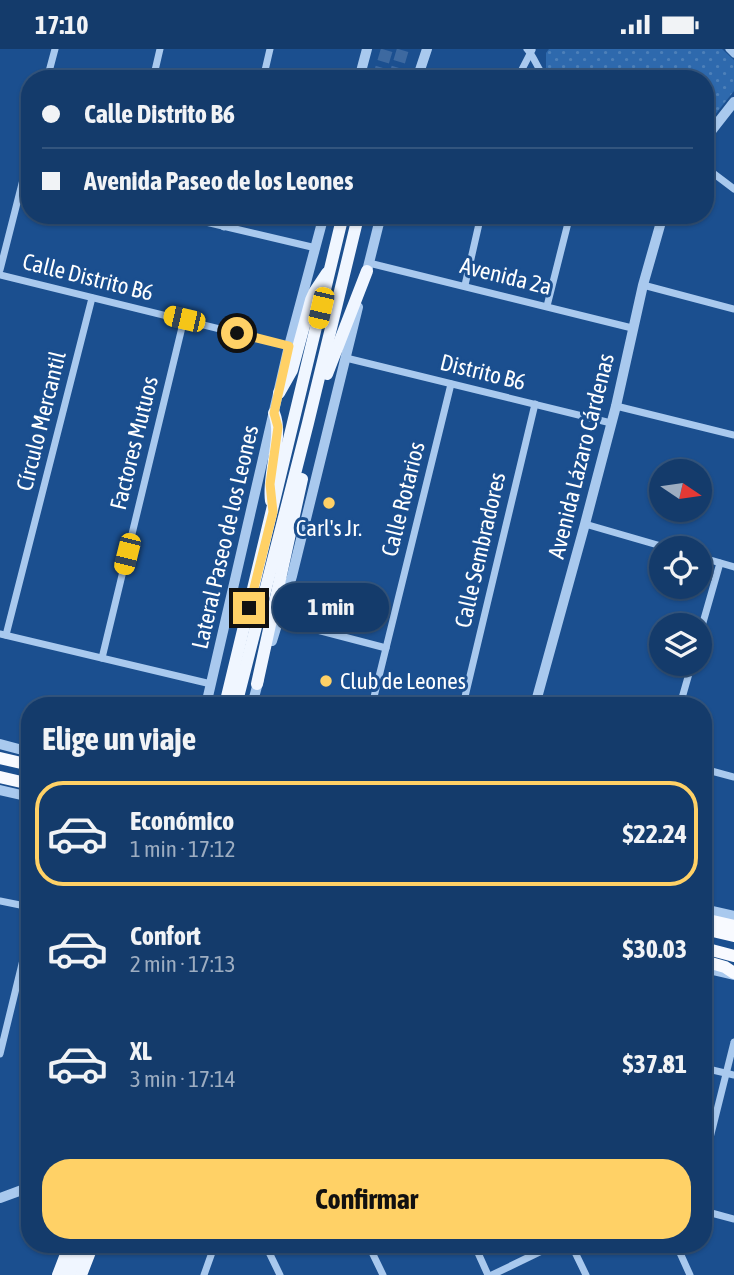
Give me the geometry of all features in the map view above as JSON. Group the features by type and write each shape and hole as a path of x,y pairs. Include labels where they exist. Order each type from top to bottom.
{"highway":[{"path":"0,758 21,760"},
{"path":"0,777 21,782"},
{"path":"712,921 734,926"},
{"path":"712,931 734,936"},
{"path":"712,950 734,956"},
{"path":"712,963 734,974"}],"main road":[{"path":"227,697 342,224"},
{"path":"238,697 356,224"},
{"path":"278,393 292,370 311,300 331,267"},
{"path":"257,684 300,489 308,423 368,267"},
{"path":"273,512 270,484 278,427 274,413"},
{"path":"58,1275 67,1253"},
{"path":"69,1275 79,1253"},
{"path":"81,1275 90,1253"},
{"path":"91,1275 98,1253"}],"street":[{"path":"49,70 55,49"},
{"path":"155,70 160,49"},
{"path":"264,70 270,49"},
{"path":"361,70 367,49"},
{"path":"420,49 422,62"},
{"path":"420,70 427,49"},
{"path":"729,49 734,54"},
{"path":"521,70 530,50"},
{"path":"530,50 539,70"},
{"path":"714,123 734,102"},
{"path":"714,174 734,189"},
{"path":"0,272 21,199"},
{"path":"213,224 316,248"},
{"name":"Lateral Paseo de los Leones","path":"208,697 289,346 322,224"},
{"path":"254,697 292,576 379,224"},
{"path":"464,285 479,224"},
{"path":"547,306 568,224"},
{"name":"Avenida Lázaro Cárdenas","path":"537,697 616,406 632,328 660,224"},
{"name":"Avenida 2a","path":"368,267 464,285 632,328"},
{"name":"Calle Distrito B6","path":"0,272 92,298 289,346"},
{"path":"643,285 734,309"},
{"name":"Círculo Mercantil","path":"3,635 92,298"},
{"name":"Factores Mutuos","path":"102,658 184,319"},
{"name":"Distrito B6","path":"346,358 611,423"},
{"name":"Calle Rotarios","path":"374,697 451,384"},
{"name":"Calle Sembradores","path":"465,697 535,404"},
{"path":"616,406 734,435"},
{"path":"585,524 649,543"},
{"path":"712,561 734,567"},
{"path":"706,613 720,563"},
{"path":"279,620 386,649"},
{"path":"3,635 211,684"},
{"path":"682,697 688,676"},
{"path":"0,744 21,756"},
{"path":"712,771 734,777"},
{"path":"0,790 21,795"},
{"path":"0,901 21,905"},
{"path":"712,911 734,916"},
{"path":"0,1053 21,968"},
{"path":"712,970 734,974"},
{"path":"712,1135 730,1074 734,1042"},
{"path":"712,1070 730,1074"},
{"path":"0,1198 21,1190"},
{"path":"712,1213 734,1219"},
{"path":"204,1275 212,1253"},
{"path":"269,1253 280,1275"},
{"path":"372,1253 383,1275"},
{"path":"479,1253 490,1275 537,1253"},
{"path":"575,1253 586,1275"},
{"path":"680,1253 690,1275"}],"shaded area":[{"path":"549,49 722,49 734,60 734,91 714,116 714,70 546,70 546,53"}],"tunnel":[{"path":"381,70 387,49"},
{"path":"397,70 403,49"}],"place":[{"name":"Carl's Jr.","path":"329,503"},
{"name":"Club de Leones","path":"326,681"}],"route":[{"path":"237,333 289,346 274,413 278,427 270,484 273,512 249,608"}]}
